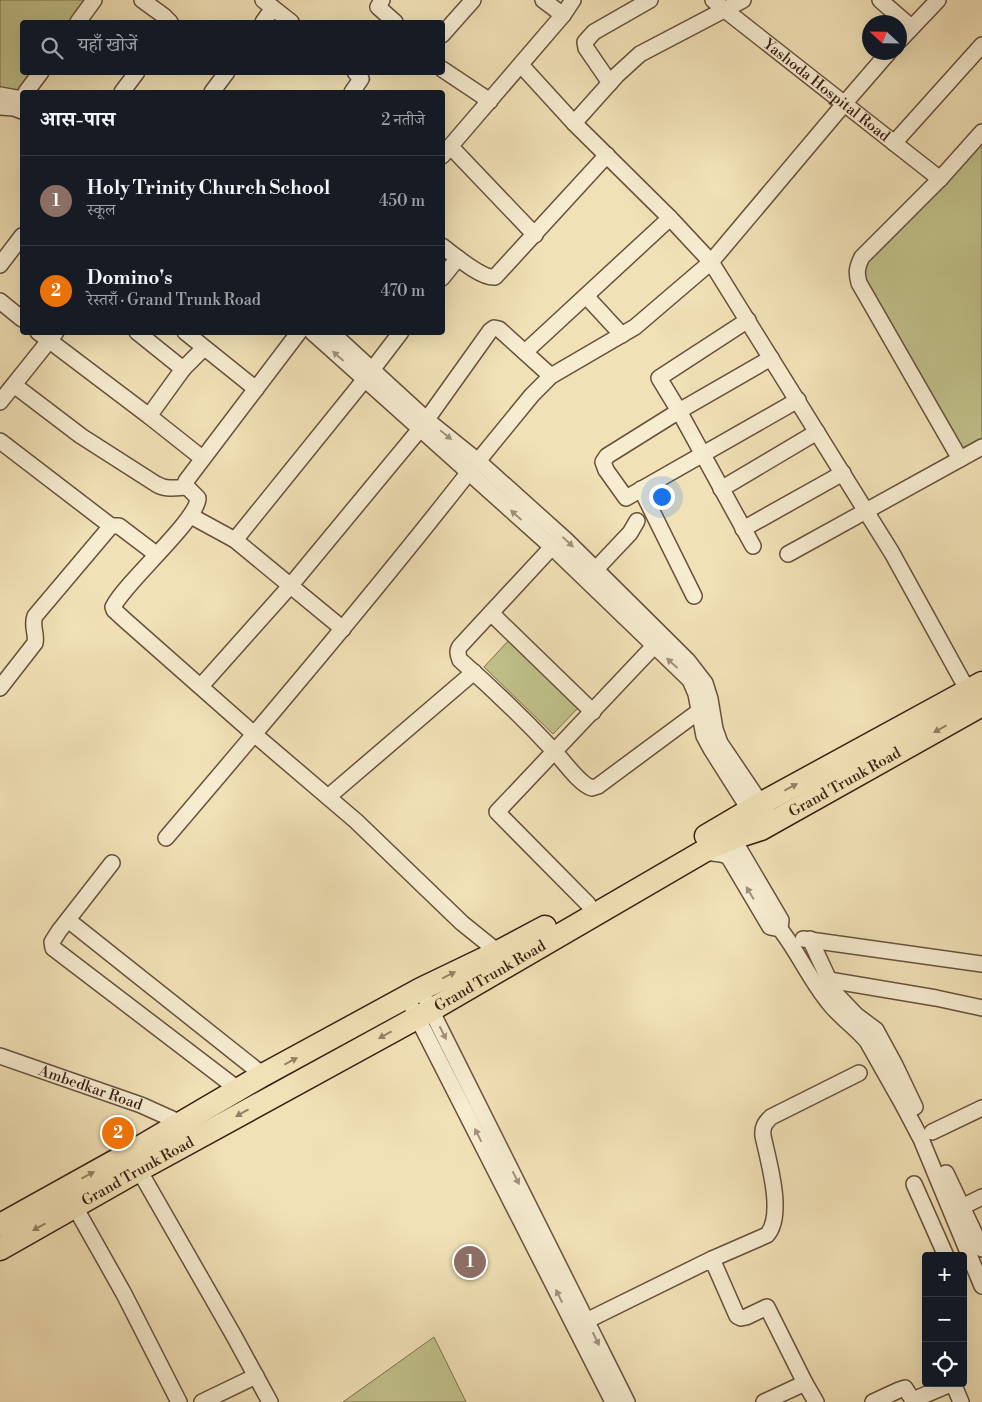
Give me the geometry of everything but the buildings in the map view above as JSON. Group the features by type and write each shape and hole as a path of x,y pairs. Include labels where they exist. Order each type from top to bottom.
{"highway":[{"name":"Grand Trunk Road","path":"0,1249 139,1170 239,1090 263,1075 419,1004 498,952 762,816 977,693"},
{"name":"Grand Trunk Road","path":"0,1225 186,1133 419,1004 702,852 730,832"}],"street":[{"path":"79,20 94,0"},
{"path":"142,0 168,20"},
{"path":"382,0 378,8 393,20"},
{"path":"445,32 473,0"},
{"path":"543,0 562,16"},
{"path":"535,235 447,152 562,16 573,0"},
{"path":"610,82 586,48 585,42 594,32 650,0"},
{"path":"574,123 610,82 640,54 719,5 743,0"},
{"path":"880,0 911,27"},
{"path":"907,32 938,0"},
{"path":"264,20 268,4 289,20"},
{"name":"Yashoda Hospital Road","path":"719,5 940,179"},
{"path":"894,143 982,44"},
{"path":"166,838 398,563 532,395 551,376 635,327 712,262 882,60"},
{"path":"520,65 574,123 712,262 977,693"},
{"path":"445,71 490,101"},
{"path":"29,90 39,75"},
{"path":"124,90 135,75"},
{"path":"213,90 224,75"},
{"path":"353,90 361,75"},
{"path":"0,95 20,99"},
{"path":"0,107 14,108 20,103"},
{"path":"960,459 859,283 856,274 857,266 862,257 940,179 982,132"},
{"path":"445,248 486,276 496,277 607,155"},
{"path":"525,352 670,218"},
{"path":"0,264 20,239"},
{"path":"445,274 458,258"},
{"path":"586,296 622,335"},
{"path":"0,301 20,318"},
{"path":"748,320 659,378 753,546"},
{"path":"201,686 291,585 424,425 494,328 499,329 551,376"},
{"path":"0,402 48,335 202,458"},
{"path":"141,335 183,368"},
{"path":"189,335 256,389"},
{"path":"297,335 186,480 187,487 198,498 198,505 191,516 156,554 113,607 126,621 397,859 462,923 498,952"},
{"path":"316,335 368,375 424,425 596,569 698,672 705,683 706,706 703,730 708,742 762,816"},
{"path":"334,335 368,375"},
{"path":"235,540 368,375 398,335"},
{"path":"150,416 183,368 204,348"},
{"path":"771,358 679,411 607,456 604,462 606,470 626,498 798,400"},
{"path":"14,385 81,436 162,488 187,487"},
{"path":"721,489 817,432"},
{"path":"0,441 111,526 119,526 156,554"},
{"path":"788,554 982,447"},
{"path":"474,466 552,547 690,680 706,706"},
{"path":"743,529 843,473"},
{"path":"641,489 694,596"},
{"path":"191,516 235,540 342,629"},
{"path":"596,569 630,533 637,521"},
{"path":"0,688 35,643 36,638 32,627 35,616 111,526"},
{"path":"552,547 458,648 457,654 460,660 555,752 584,784 592,788 598,786 706,706"},
{"path":"491,613 593,712"},
{"path":"588,904 497,812 654,646"},
{"path":"328,797 474,672"},
{"path":"730,832 782,920 784,934 818,989 830,1005 860,1032 902,1103 921,1139 982,1286"},
{"path":"702,852 728,856 770,927 784,934 982,964"},
{"path":"112,863 52,942 53,948 239,1090"},
{"path":"68,920 263,1075"},
{"path":"810,939 835,993 856,1015 876,1030 895,1065 982,1249"},
{"path":"829,980 936,998 982,1008"},
{"path":"419,1004 580,1324 613,1402"},
{"name":"Ambedkar Road","path":"0,1056 141,1105 186,1133"},
{"path":"580,1324 712,1259 767,1235 771,1230 774,1213 774,1192 762,1129 771,1117 859,1073"},
{"path":"932,1132 982,1108"},
{"path":"139,1170 270,1402"},
{"path":"914,1184 944,1252"},
{"path":"962,1207 982,1197"},
{"path":"75,1207 124,1294 179,1402"},
{"path":"712,1259 737,1316 746,1318 767,1307 805,1384 816,1402"},
{"path":"580,1324 627,1402"},
{"path":"202,1402 256,1376"},
{"path":"873,1402 905,1388 913,1401 953,1383 961,1402"},
{"path":"764,1402 805,1384"}],"green space":[{"path":"0,0 93,0 78,20 20,20 20,75 39,75 28,90 0,92"},
{"path":"982,132 982,443 960,459 857,266"},
{"path":"509,640 579,707 553,734 484,667"},
{"path":"434,1337 466,1402 343,1402"}],"place":[{"name":"Domino's","path":"118,1133"},
{"name":"Holy Trinity Church School","path":"470,1262"}]}
